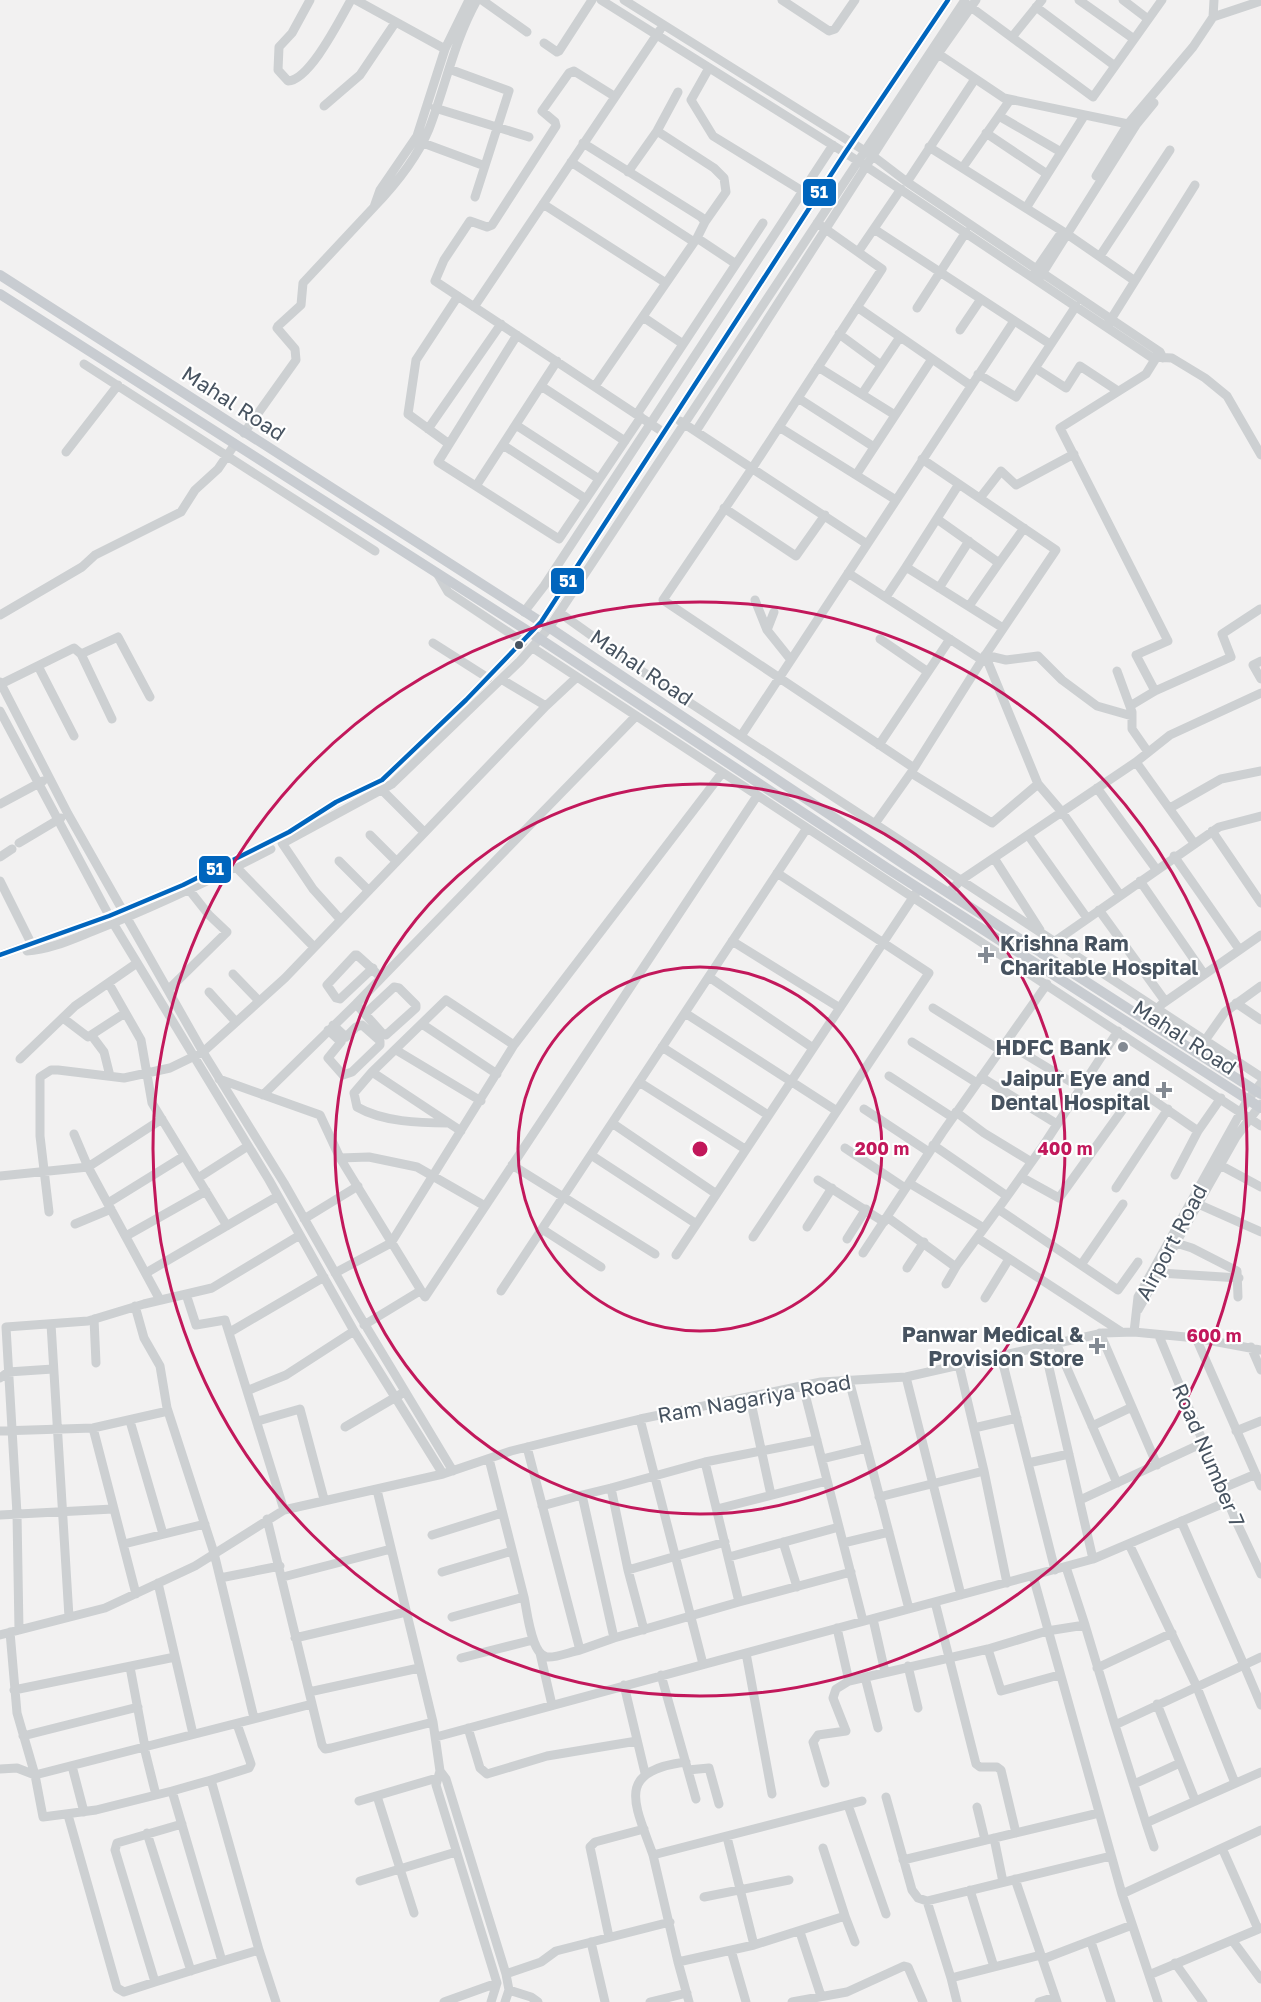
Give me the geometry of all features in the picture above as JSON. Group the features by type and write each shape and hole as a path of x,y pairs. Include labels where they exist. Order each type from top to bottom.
{"main road":[{"name":"Mahal Road","path":"0,275 545,625 1042,954 1245,1084 1259,1089"},
{"name":"Mahal Road","path":"0,294 437,573 916,893 1260,1107"}],"street":[{"path":"310,0 292,33 279,47 278,70 288,81 294,80 315,60 353,0 445,49"},
{"path":"374,207 380,190 417,136 445,49 469,0"},
{"path":"244,433 296,360 295,349 277,328 278,326 301,305 303,283 391,190 423,143 458,36 477,0"},
{"path":"482,0 527,32"},
{"path":"544,43 557,52 559,51 592,0"},
{"path":"602,0 862,164 904,186 1108,323"},
{"path":"624,0 852,143 904,186 966,232 1037,274 1076,306 1160,352 1160,358 1146,374 1060,428 1168,641 1136,655 1155,691"},
{"path":"782,0 829,31 839,24 855,0"},
{"path":"125,914 190,891 382,790 501,679 545,625 673,416 948,0"},
{"path":"1079,0 1134,39"},
{"path":"1123,0 1148,19"},
{"path":"1065,232 1128,124 1193,47 1213,17 1214,0"},
{"path":"696,431 826,230 868,154 969,2 1093,97 1148,19 1157,2"},
{"path":"1213,17 1261,2"},
{"path":"1012,37 1039,4 1115,66"},
{"path":"324,106 360,75 394,23"},
{"path":"474,307 663,25"},
{"path":"1037,274 1136,125 1190,56 1193,47"},
{"path":"935,52 1010,99 1128,124"},
{"path":"709,68 691,100 708,131 804,192"},
{"path":"449,69 509,91 475,197"},
{"path":"614,96 574,71 569,73 542,111 555,122 556,126 492,225 487,227 473,220 470,221 444,260 435,281 663,432"},
{"path":"741,88 748,79"},
{"path":"858,252 975,79"},
{"path":"628,172 657,131 678,92"},
{"path":"963,168 1010,99"},
{"path":"435,108 529,137"},
{"path":"999,116 1061,152"},
{"path":"1026,208 1084,116"},
{"path":"595,386 696,240 705,222 726,192 724,178 714,168 657,131"},
{"path":"986,134 1047,174"},
{"path":"423,143 485,166"},
{"path":"583,143 701,217 705,222"},
{"path":"524,612 544,586 833,145"},
{"path":"929,147 1065,232 1135,281"},
{"path":"1100,256 1170,150"},
{"path":"571,162 736,264"},
{"path":"545,625 560,613 817,223 862,164"},
{"path":"1108,323 1195,185"},
{"path":"543,204 666,283"},
{"path":"517,335 438,462 559,539 625,441 683,344 763,223"},
{"path":"817,223 882,269 779,428 663,600 992,823 1038,784"},
{"path":"874,229 1050,344"},
{"path":"917,308 966,232"},
{"path":"449,444 408,414 416,360 458,296"},
{"path":"960,330 981,299"},
{"path":"978,374 1013,398 1076,306"},
{"path":"857,307 970,385"},
{"path":"643,317 683,344"},
{"path":"741,736 1014,321"},
{"path":"428,429 501,324"},
{"path":"839,334 881,365"},
{"path":"862,394 900,337"},
{"path":"1160,358 1172,358 1205,378 1227,396 1261,455"},
{"path":"856,475 932,359"},
{"path":"476,486 557,362"},
{"path":"84,364 375,551"},
{"path":"1035,368 1066,388 1080,366 1118,391"},
{"path":"818,367 895,415"},
{"path":"66,452 118,385"},
{"path":"541,386 625,441"},
{"path":"798,398 874,447"},
{"path":"673,416 867,544"},
{"path":"516,425 599,479"},
{"path":"779,428 896,500"},
{"path":"0,615 82,567 95,555 181,513 195,490 218,469 235,444"},
{"path":"503,445 586,499"},
{"path":"980,498 1001,471 1016,485 1074,454"},
{"path":"874,825 1056,550 922,459"},
{"path":"886,597 959,484"},
{"path":"724,508 796,556 799,555 825,515"},
{"path":"937,519 999,563"},
{"path":"969,606 1024,528"},
{"path":"939,588 969,542"},
{"path":"906,567 1003,628"},
{"path":"437,573 448,592 523,642"},
{"path":"848,573 950,639 984,657 1006,660 1038,656 1062,680 1097,706 1131,711 1155,691 1231,657 1222,634 1261,609"},
{"path":"755,600 767,630 791,660"},
{"path":"767,630 774,612"},
{"path":"560,613 640,670 874,825 1259,1072 1245,1084"},
{"path":"81,654 118,636 150,697"},
{"path":"880,639 928,672"},
{"path":"879,745 950,639"},
{"path":"0,955 32,947 125,914 264,846 336,802 382,780 523,642 535,640"},
{"path":"535,640 577,677 807,828 916,893 1047,984 1261,1126"},
{"path":"433,643 488,678"},
{"path":"112,719 81,654 74,648 0,683 48,778 203,1052 453,1471"},
{"path":"984,657 1038,784 1062,812 1120,895"},
{"path":"1261,661 1253,665 1261,679"},
{"path":"38,666 74,736"},
{"path":"1117,671 1131,711 1132,729 1148,753"},
{"path":"48,1212 40,1136 40,1077 51,1070 58,1070 124,1078 147,1074 193,1058 203,1052 314,947 546,706 577,677"},
{"path":"501,679 546,706"},
{"path":"948,893 961,880 1136,762 1170,735 1261,693"},
{"path":"0,711 111,920 278,1196 354,1331 443,1474"},
{"path":"263,1095 356,1004 636,716"},
{"path":"1136,762 1194,843"},
{"path":"1170,808 1221,779 1261,771"},
{"path":"335,1273 391,1243 514,1046 722,773"},
{"path":"0,804 48,778"},
{"path":"1097,788 1156,869"},
{"path":"382,790 424,832"},
{"path":"219,1079 320,1115 340,1158 425,1297 757,796"},
{"path":"0,857 68,814"},
{"path":"1042,954 1054,942 1087,918 1212,831 1261,816"},
{"path":"501,1291 807,828"},
{"path":"1212,831 1261,903"},
{"path":"370,835 396,861"},
{"path":"1028,835 1087,918"},
{"path":"282,843 313,890 340,919"},
{"path":"1174,856 1239,950"},
{"path":"994,858 1043,934"},
{"path":"339,861 368,890"},
{"path":"236,867 314,947"},
{"path":"753,1237 929,973 777,873"},
{"path":"0,881 32,947"},
{"path":"1140,881 1204,974"},
{"path":"168,990 227,932 209,915 190,891"},
{"path":"676,1255 695,1223 916,893"},
{"path":"1099,910 1165,1002"},
{"path":"1146,1020 1156,1008 1261,935"},
{"path":"732,941 840,1008"},
{"path":"373,968 340,999 336,998 327,985 355,955 373,968 381,978"},
{"path":"20,1059 75,1006 151,959"},
{"path":"233,974 259,1001"},
{"path":"708,976 813,1047"},
{"path":"109,984 141,1040 152,1103 227,1226"},
{"path":"863,1253 954,1114 1047,984"},
{"path":"1206,1039 1225,1012 1261,986"},
{"path":"356,1004 364,1014 386,1035 416,1008 416,1005 399,988 394,987 364,1014"},
{"path":"208,992 236,1022"},
{"path":"448,1123 404,1120 365,1111 357,1107 354,1094 372,1072 446,1000 514,1046"},
{"path":"1236,1003 1261,1020"},
{"path":"933,1008 1081,1088"},
{"path":"63,1018 84,1036 92,1036 125,1012"},
{"path":"685,1012 837,1111"},
{"path":"422,1024 498,1074"},
{"path":"362,1025 380,1043 352,1072 345,1075 328,1058 343,1039 356,1027 362,1025"},
{"path":"331,1028 343,1039"},
{"path":"946,1284 957,1265 1021,1177 1118,1031"},
{"path":"92,1036 104,1052 110,1076"},
{"path":"912,1042 1057,1124"},
{"path":"662,1047 768,1115"},
{"path":"396,1050 481,1101"},
{"path":"372,1072 461,1131"},
{"path":"889,1076 1030,1161"},
{"path":"639,1082 745,1149"},
{"name":"Airport Road","path":"1135,1314 1220,1165 1246,1115 1247,1101 1259,1089"},
{"path":"1021,1177 1059,1198 1134,1093 1140,1091 1198,1131"},
{"path":"1175,1175 1198,1131 1221,1098"},
{"name":"Airport Road","path":"1135,1314 1138,1298 1246,1115 1260,1107"},
{"path":"864,1109 1007,1196"},
{"path":"1116,1188 1168,1109"},
{"path":"0,1176 88,1167 162,1119"},
{"path":"612,1122 715,1193"},
{"path":"75,1134 88,1167 160,1300"},
{"path":"198,1178 248,1146"},
{"path":"845,1148 984,1228"},
{"path":"591,1155 695,1223"},
{"path":"75,1224 110,1206 184,1156"},
{"path":"340,1158 369,1157 417,1167 485,1206"},
{"path":"1220,1165 1261,1187"},
{"path":"512,1166 655,1254"},
{"path":"818,1180 924,1242 953,1265 957,1265"},
{"path":"304,1219 358,1186"},
{"path":"807,1227 832,1188"},
{"path":"126,1236 206,1191"},
{"path":"146,1273 278,1196"},
{"path":"1082,1265 1123,1204"},
{"path":"1198,1204 1261,1232"},
{"path":"846,1239 866,1209"},
{"path":"998,1209 1118,1290 1138,1262"},
{"path":"542,1229 601,1267"},
{"path":"237,1724 251,1764 249,1768 156,1795 84,1812 43,1817 14,1690 17,1514 4,1375 6,1327 94,1319 135,1306 212,1288 300,1235"},
{"path":"978,1239 1120,1331"},
{"path":"908,1268 924,1242"},
{"path":"1176,1243 1192,1248 1232,1268 1239,1278 1238,1297"},
{"path":"985,1298 1009,1259"},
{"path":"1160,1273 1239,1278"},
{"path":"230,1332 324,1277"},
{"path":"364,1325 420,1291"},
{"path":"186,1294 196,1325 224,1319 230,1332 284,1510"},
{"path":"135,1306 144,1338 160,1366 168,1411 214,1553 254,1718"},
{"path":"1134,1332 1135,1314"},
{"path":"94,1319 96,1363"},
{"path":"51,1323 69,1617"},
{"path":"249,1390 286,1375 354,1331"},
{"name":"Ram Nagariya Road","path":"0,1635 105,1608 214,1553 284,1510 324,1499 377,1490 443,1474 527,1447 640,1419 803,1386 849,1380 906,1377 1100,1333 1120,1331 1196,1338 1261,1350"},
{"path":"1100,1333 1157,1465"},
{"name":"Road Number 7","path":"1159,1336 1261,1574"},
{"path":"1196,1338 1261,1486"},
{"path":"1056,1343 1117,1483"},
{"path":"1044,1346 1093,1559"},
{"path":"1251,1347 1261,1370"},
{"path":"1001,1356 1055,1569"},
{"path":"959,1365 1007,1583"},
{"path":"4,1375 53,1369"},
{"path":"906,1377 961,1595"},
{"path":"849,1380 909,1609"},
{"path":"803,1386 863,1621"},
{"path":"345,1427 405,1391"},
{"path":"750,1398 771,1495"},
{"path":"1092,1426 1132,1407"},
{"path":"258,1421 300,1409 324,1499"},
{"path":"0,1431 93,1428 168,1411"},
{"path":"974,1428 1017,1418"},
{"path":"640,1419 653,1477 703,1664"},
{"path":"130,1421 163,1534"},
{"path":"1236,1431 1261,1421"},
{"path":"93,1428 136,1594"},
{"path":"542,1506 705,1462 817,1440"},
{"path":"1080,1500 1205,1442"},
{"path":"527,1447 580,1650"},
{"path":"822,1458 867,1448"},
{"path":"1028,1463 1069,1454"},
{"path":"489,1459 533,1641 540,1653 552,1705"},
{"path":"705,1462 740,1602"},
{"path":"879,1497 984,1471"},
{"path":"1223,1488 1256,1474"},
{"path":"717,1509 827,1480"},
{"path":"611,1488 628,1570 644,1630"},
{"path":"377,1490 433,1722 439,1774 436,1785 497,1983 491,2002"},
{"path":"582,1495 614,1638"},
{"path":"436,1737 1093,1559 1229,1501"},
{"path":"0,1515 113,1509"},
{"path":"432,1535 502,1513"},
{"path":"267,1519 283,1577 295,1638 322,1745 325,1749 433,1722"},
{"path":"1181,1521 1261,1705"},
{"path":"124,1544 205,1524"},
{"path":"729,1557 839,1527"},
{"path":"843,1544 889,1532"},
{"path":"628,1570 725,1542"},
{"path":"783,1542 797,1587"},
{"path":"1129,1544 1196,1685 1235,1783"},
{"path":"283,1577 391,1549"},
{"path":"442,1572 512,1551"},
{"path":"220,1578 280,1566"},
{"path":"1066,1567 1154,1847"},
{"path":"540,1653 547,1657 580,1650 689,1616 851,1572"},
{"path":"1033,1575 1059,1675 1122,1894 1158,2002"},
{"path":"158,1583 193,1734"},
{"path":"452,1617 524,1597"},
{"path":"936,1602 976,1764 980,1767 997,1767 1000,1770 1016,1833"},
{"path":"295,1638 406,1612"},
{"path":"873,1618 885,1672"},
{"path":"825,1783 813,1742 818,1735 846,1731 832,1698 836,1689 849,1681 948,1656 988,1649 1047,1630 1085,1625"},
{"path":"837,1628 849,1681"},
{"path":"1097,1668 1172,1633"},
{"path":"461,1658 533,1641"},
{"path":"988,1649 1001,1691 1059,1675"},
{"path":"746,1653 772,1794"},
{"path":"14,1690 175,1657"},
{"path":"1115,1725 1196,1685 1261,1657"},
{"path":"908,1666 918,1708"},
{"path":"130,1667 156,1795"},
{"path":"309,1692 419,1668"},
{"path":"661,1675 696,1799"},
{"path":"865,1677 878,1728"},
{"path":"624,1685 645,1773"},
{"path":"0,1769 17,1768 35,1775 312,1704"},
{"path":"1157,1704 1195,1800"},
{"path":"23,1736 138,1707"},
{"path":"468,1728 481,1771 487,1774 547,1756 637,1741"},
{"path":"1134,1784 1180,1763"},
{"path":"72,1766 84,1812"},
{"path":"650,2002 688,1998 653,1855 637,1811 635,1791 645,1773 654,1768 687,1766 709,1768 719,1804"},
{"path":"1146,1823 1261,1772"},
{"path":"359,1801 439,1774"},
{"path":"439,1774 446,1779 506,1974 509,1990 505,2002"},
{"path":"211,1780 276,2002"},
{"path":"172,1791 222,1961"},
{"path":"377,1796 414,1913"},
{"path":"886,1797 912,1890 918,1898 927,1901 1111,1856"},
{"path":"653,1855 862,1801"},
{"path":"848,1805 886,1914"},
{"path":"977,1807 1004,1882"},
{"path":"903,1860 1099,1813"},
{"path":"68,1815 117,1988 124,1992 259,1950"},
{"path":"155,1982 115,1850 117,1843 182,1824"},
{"path":"609,1937 590,1847 595,1842 644,1829"},
{"path":"1122,1894 1261,1830"},
{"path":"147,1833 191,1971"},
{"path":"727,1837 754,1945"},
{"path":"823,1848 855,1942"},
{"path":"1149,1975 1260,1928 1222,1848"},
{"path":"360,1881 456,1852"},
{"path":"1016,1879 1056,1999 1039,2002"},
{"path":"704,1897 789,1880"},
{"path":"970,1890 994,1967"},
{"path":"927,1901 957,2002"},
{"path":"678,1962 754,1945 845,1917"},
{"path":"506,1974 541,1962 556,1951 670,1922"},
{"path":"951,1978 1042,1957 1091,1942 1132,1925"},
{"path":"800,1932 821,1996"},
{"path":"1232,1940 1261,1979"},
{"path":"591,1942 605,2002"},
{"path":"1091,1942 1111,2002"},
{"path":"731,1950 746,2002"},
{"path":"1175,1964 1203,2002"},
{"path":"792,2002 847,1992 904,1966 908,1967 911,1972 923,2002"},
{"path":"444,2002 497,1983"},
{"path":"509,1990 531,1997 538,2002"}],"transit line":[{"name":"51","path":"0,955 109,916 183,885 289,832 336,802 382,780 466,700 541,622 845,153 948,0"}],"place":[{"name":"Krishna Ram Charitable Hospital","path":"986,955"},
{"name":"HDFC Bank","path":"1123,1047"},
{"name":"Jaipur Eye and Dental Hospital","path":"1164,1090"},
{"name":"Panwar Medical & Provision Store","path":"1097,1346"}]}
